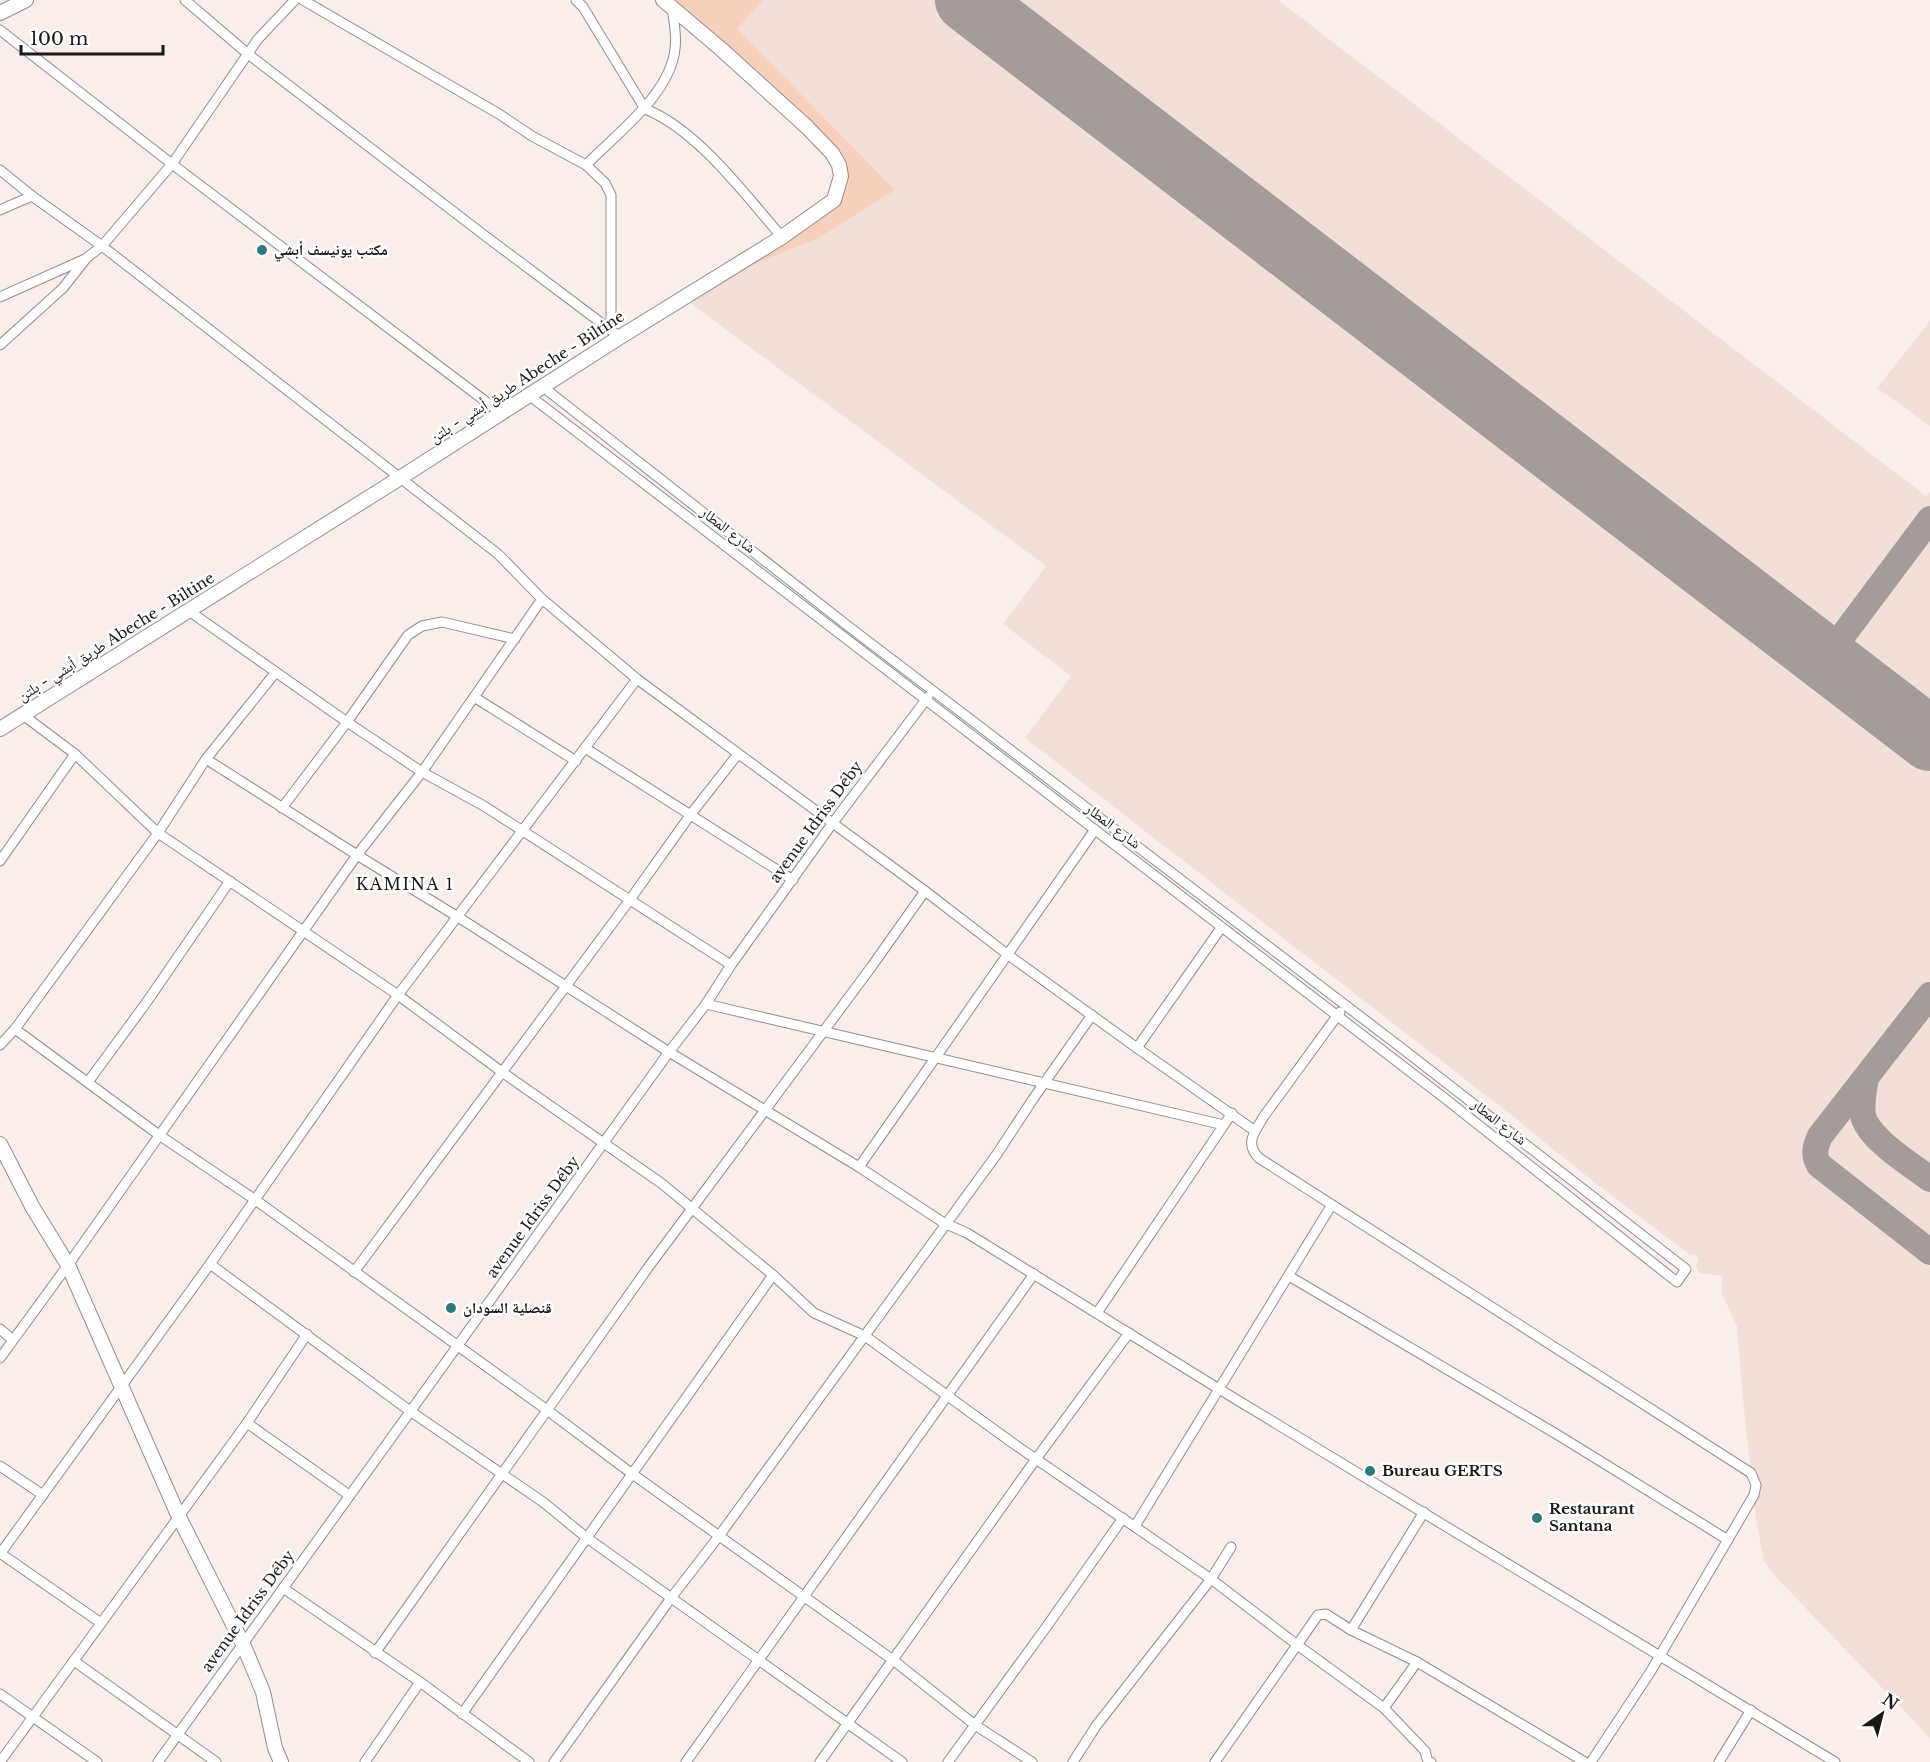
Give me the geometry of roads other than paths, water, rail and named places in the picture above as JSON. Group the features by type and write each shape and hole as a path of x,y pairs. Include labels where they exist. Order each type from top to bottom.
{"main road":[{"path":"0,13 26,0"},
{"name":"طريق أبشي - بلتن Abeche - Biltine","path":"0,729 530,396 615,333 782,237 836,197 842,176 832,153 807,127 721,49 667,4"},
{"path":"0,1144 3,1163 68,1265 179,1517 243,1644 263,1692 275,1748 281,1762"}],"street":[{"path":"185,0 248,54 615,333"},
{"path":"0,345 63,288 86,259 102,246 172,164 258,39 296,0"},
{"path":"303,0 499,114 532,136 586,165 605,183 611,195 615,333"},
{"path":"576,0 583,7 645,109 665,120 712,158 782,237"},
{"path":"586,165 645,109 660,87 675,52 676,33 667,4"},
{"path":"0,30 172,164 501,413"},
{"path":"0,170 102,246 498,554 542,599 637,679 1007,954 1256,1131"},
{"path":"0,210 32,196"},
{"path":"0,297 86,259"},
{"name":"شارع المطار","path":"530,396 1447,1100 1677,1281 1686,1269 1345,1005 848,626 543,387"},
{"path":"707,533 715,522"},
{"path":"0,1358 357,855 422,772 542,599"},
{"path":"189,611 422,772 484,806 731,965"},
{"path":"282,808 347,722 408,634 422,626 442,622 515,639"},
{"path":"841,636 848,626"},
{"path":"0,1045 15,1029 158,832 206,759 276,672"},
{"path":"100,1623 0,1553 210,1264 398,995 637,679"},
{"name":"avenue Idriss Déby","path":"158,1762 669,1052 706,1004 731,965 832,824 924,700 934,692"},
{"path":"474,697 576,761"},
{"path":"23,715 75,754 158,832 398,995 692,1207 819,1317 865,1336 1036,1459 1211,1579 1384,1708 1425,1751 1429,1762"},
{"path":"585,748 793,880"},
{"path":"0,861 75,754"},
{"path":"354,1272 567,986 691,814 738,754"},
{"path":"206,759 669,1052 859,1167 944,1223 967,1233 1219,1389 1835,1762"},
{"path":"859,1167 1094,831"},
{"path":"88,1082 230,881"},
{"path":"375,1653 692,1207 925,891"},
{"path":"1137,1048 1221,928"},
{"path":"706,1004 1224,1125"},
{"path":"1345,1005 1256,1131 1251,1144 1252,1151 1331,1206 1751,1473 1756,1485 1754,1495 1728,1540 1591,1762"},
{"path":"554,1762 670,1598 719,1536 865,1336 944,1223 997,1154 1092,1015"},
{"path":"15,1029 159,1135 254,1199 893,1660 975,1725 1032,1762"},
{"path":"1096,1312 1232,1113"},
{"path":"1135,1526 1331,1206"},
{"path":"210,1264 410,1411 543,1502 587,1538 902,1762"},
{"path":"686,1762 1034,1274"},
{"path":"462,1714 773,1275"},
{"path":"1289,1276 1728,1540"},
{"path":"0,1329 14,1340"},
{"path":"820,1762 1036,1459 1129,1333"},
{"path":"0,1762 247,1423 308,1334"},
{"path":"247,1423 349,1495"},
{"path":"0,1466 43,1495"},
{"path":"1351,1630 1424,1512"},
{"path":"948,1762 1123,1518"},
{"path":"1073,1762 1096,1726 1211,1579 1231,1546"},
{"path":"283,1588 420,1682 529,1762"},
{"path":"1215,1762 1296,1644 1318,1615 1326,1614 1351,1630 1417,1662 1585,1762"},
{"path":"74,1661 216,1762"},
{"path":"1384,1708 1417,1662"},
{"path":"365,1762 420,1682"},
{"path":"0,1694 97,1762"},
{"path":"1719,1762 1751,1710"}],"place":[{"name":"مكتب يونيسف أبشي","path":"262,250"},
{"name":"قنصلية السودان","path":"451,1308"},
{"name":"Bureau GERTS","path":"1370,1471"},
{"name":"Restaurant Santana","path":"1537,1518"}],"district":[{"name":"KAMINA 1","path":"405,884"}]}
